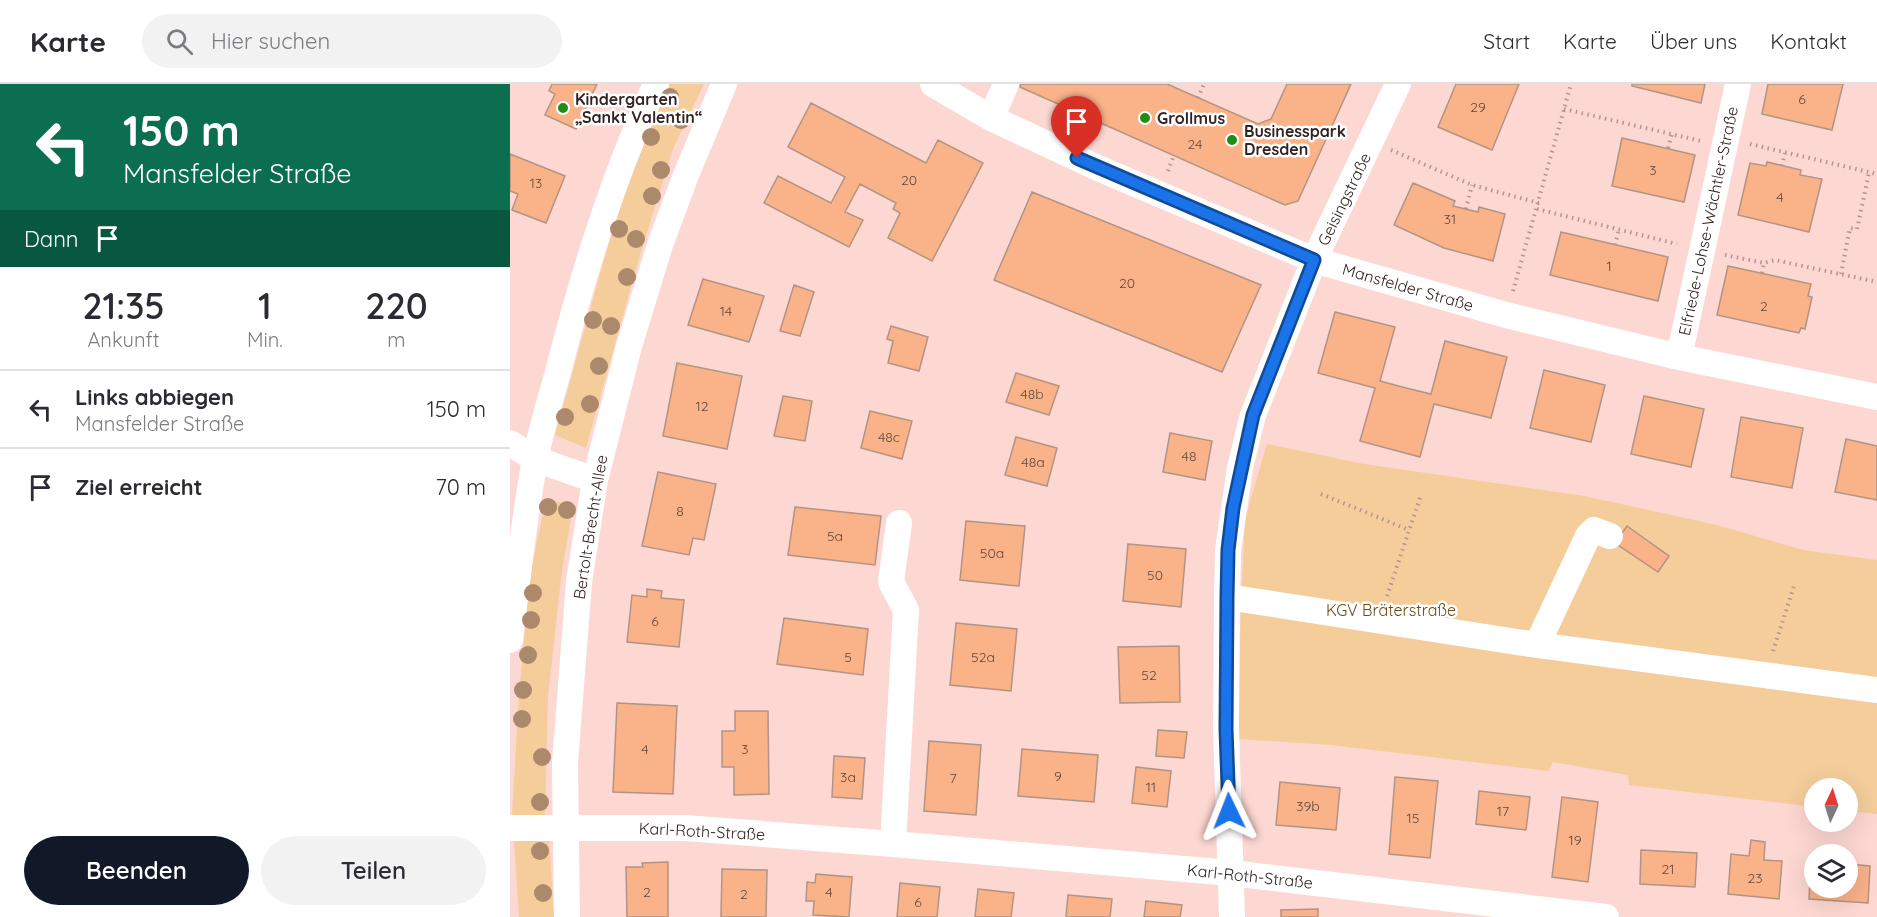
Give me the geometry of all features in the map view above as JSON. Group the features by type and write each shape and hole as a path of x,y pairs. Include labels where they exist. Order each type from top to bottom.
{"street":[{"path":"510,640 518,567 535,459 568,329 595,240 630,139 656,84"},
{"name":"Bertolt-Brecht-Allee","path":"567,917 564,826 565,763 579,582 595,480 629,345 660,245 724,84"},
{"name":"Mansfelder Straße","path":"933,84 991,118 1098,168 1314,260 1506,315 1679,357 1877,398"},
{"path":"991,118 1006,84"},
{"name":"Geisingstraße","path":"1232,917 1226,729 1228,550 1233,508 1253,415 1314,260 1398,84"},
{"name":"Elfriede-Lohse-Wächtler-Straße","path":"1679,357 1701,250 1733,144 1738,84"},
{"path":"510,442 535,459 595,480"},
{"path":"893,844 906,610 891,582 899,523"},
{"path":"1537,645 1588,536 1594,530 1610,536"},
{"path":"1227,597 1537,645 1877,690"},
{"name":"Karl-Roth-Straße","path":"510,828 564,826 685,828 893,844 1231,873 1606,917"}],"path":[{"path":"1198,98 1204,84"},
{"path":"1506,315 1571,84"},
{"path":"1564,109 1672,134 1785,153 1877,174"},
{"path":"1668,148 1672,134"},
{"path":"1372,142 1472,185 1539,203"},
{"path":"1782,166 1785,153"},
{"path":"1841,274 1850,228 1857,229 1869,173"},
{"path":"1466,209 1472,185"},
{"path":"1537,209 1701,250 1764,263 1775,260 1877,282"},
{"path":"1615,245 1619,229"},
{"path":"1762,273 1764,263"},
{"path":"1321,494 1409,530"},
{"path":"1379,621 1421,495"},
{"path":"1765,675 1794,586"}],"green space":[{"path":"668,84 704,84 673,149 640,255 586,448 555,435 608,246 641,142"},
{"name":"KGV Bräterstraße","path":"1267,444 1364,464 1584,496 1717,525 1803,550 1877,560 1877,814 1858,812 1858,778 1804,778 1804,806 1629,785 1628,775 1553,762 1548,771 1331,745 1238,739 1245,519"},
{"path":"546,499 573,505 561,578 548,697 545,815 512,815 519,695 530,575"},
{"path":"549,836 554,917 519,917 514,839"}],"building":[{"path":"552,84 597,84 576,129 545,115 555,94 549,91"},
{"name":"Businesspark Dresden","path":"1021,84 1167,84 1258,124 1271,119 1287,84 1351,84 1298,201 1285,205 1020,87"},
{"path":"1456,84 1519,84 1492,150 1438,127"},
{"path":"1632,84 1705,84 1701,103 1632,86"},
{"path":"1768,84 1843,84 1832,130 1762,114"},
{"path":"811,103 926,163 938,140 983,163 932,261 888,238 900,213 893,209 896,203 860,184 845,212 863,220 849,247 764,203 778,176 831,203 845,177 788,147"},
{"path":"1622,138 1695,155 1684,202 1612,186"},
{"path":"510,154 565,176 546,223 512,210 518,194 510,191"},
{"path":"1767,162 1801,170 1800,175 1822,179 1809,232 1738,215 1750,163 1766,166"},
{"path":"1413,183 1455,201 1453,206 1478,212 1479,207 1505,214 1493,261 1444,248 1394,225"},
{"path":"1032,192 1261,285 1222,372 994,280"},
{"path":"1561,232 1668,257 1658,301 1550,275"},
{"path":"1728,266 1811,284 1808,296 1812,297 1805,329 1801,328 1799,333 1717,315"},
{"path":"703,279 764,296 749,342 688,325"},
{"path":"794,285 814,292 800,336 780,331"},
{"path":"1335,312 1395,327 1380,381 1406,388 1431,394 1445,341 1507,357 1491,418 1434,404 1420,457 1360,441 1375,388 1318,373"},
{"path":"891,326 928,337 919,371 888,363 893,341 887,339"},
{"path":"677,363 742,376 727,449 663,436"},
{"path":"1544,370 1605,385 1591,442 1530,428"},
{"path":"1016,373 1059,386 1049,415 1006,402"},
{"path":"783,396 812,401 805,441 774,436"},
{"path":"1644,396 1704,409 1691,467 1631,454"},
{"path":"870,411 912,421 902,459 861,448"},
{"path":"1741,417 1803,428 1792,488 1731,477"},
{"path":"1170,433 1212,441 1205,480 1163,472"},
{"path":"1016,437 1057,448 1047,486 1005,475"},
{"path":"1846,439 1877,446 1877,500 1835,492"},
{"path":"658,472 716,484 704,540 693,538 689,555 642,546"},
{"path":"795,507 881,516 875,565 788,555"},
{"path":"966,521 1025,526 1019,586 960,580"},
{"path":"1627,526 1669,556 1658,572 1615,543"},
{"path":"1128,544 1186,549 1181,607 1123,601"},
{"path":"647,589 662,591 661,598 684,600 679,647 627,642 632,595 647,597"},
{"path":"784,618 868,629 863,675 777,664"},
{"path":"956,623 1017,629 1011,691 950,685"},
{"path":"1179,646 1180,702 1120,703 1118,647"},
{"path":"617,703 677,706 673,794 613,792"},
{"path":"735,711 768,711 769,794 734,795 734,767 722,767 722,731 735,731"},
{"path":"1158,730 1187,732 1184,758 1156,756"},
{"path":"929,741 981,745 976,815 924,811"},
{"path":"1022,749 1098,755 1094,802 1018,796"},
{"path":"834,756 865,758 862,799 832,797"},
{"path":"1136,767 1171,771 1167,807 1132,803"},
{"path":"1395,777 1438,781 1430,858 1389,854"},
{"path":"1280,782 1340,788 1336,830 1276,825"},
{"path":"1479,791 1530,797 1526,830 1476,824"},
{"path":"1562,797 1598,802 1588,882 1552,877"},
{"path":"1751,840 1765,842 1764,860 1782,861 1779,899 1728,894 1731,854 1749,856"},
{"path":"1641,850 1697,853 1695,887 1640,884"},
{"path":"668,862 668,917 627,917 626,867 643,867 642,863"},
{"path":"1858,865 1870,866 1868,903 1809,899 1858,898"},
{"path":"722,869 767,870 766,917 721,917"},
{"path":"816,874 852,877 849,917 813,915 814,901 806,901 807,882 815,883"},
{"path":"900,883 940,887 937,917 897,917"},
{"path":"978,889 1014,893 1011,917 975,917"},
{"path":"1068,895 1112,899 1110,917 1066,917"},
{"path":"1146,901 1182,905 1180,917 1144,917"},
{"path":"1318,909 1318,917 1281,917 1281,910"}],"place":[{"name":"Kindergarten „Sankt Valentin“","path":"563,108"},
{"name":"Grollmus","path":"1145,118"},
{"name":"Businesspark Dresden","path":"1232,140"}],"route":[{"path":"1077,158 1314,260 1253,415 1233,508 1228,550 1227,597 1226,729 1229,811"}]}
